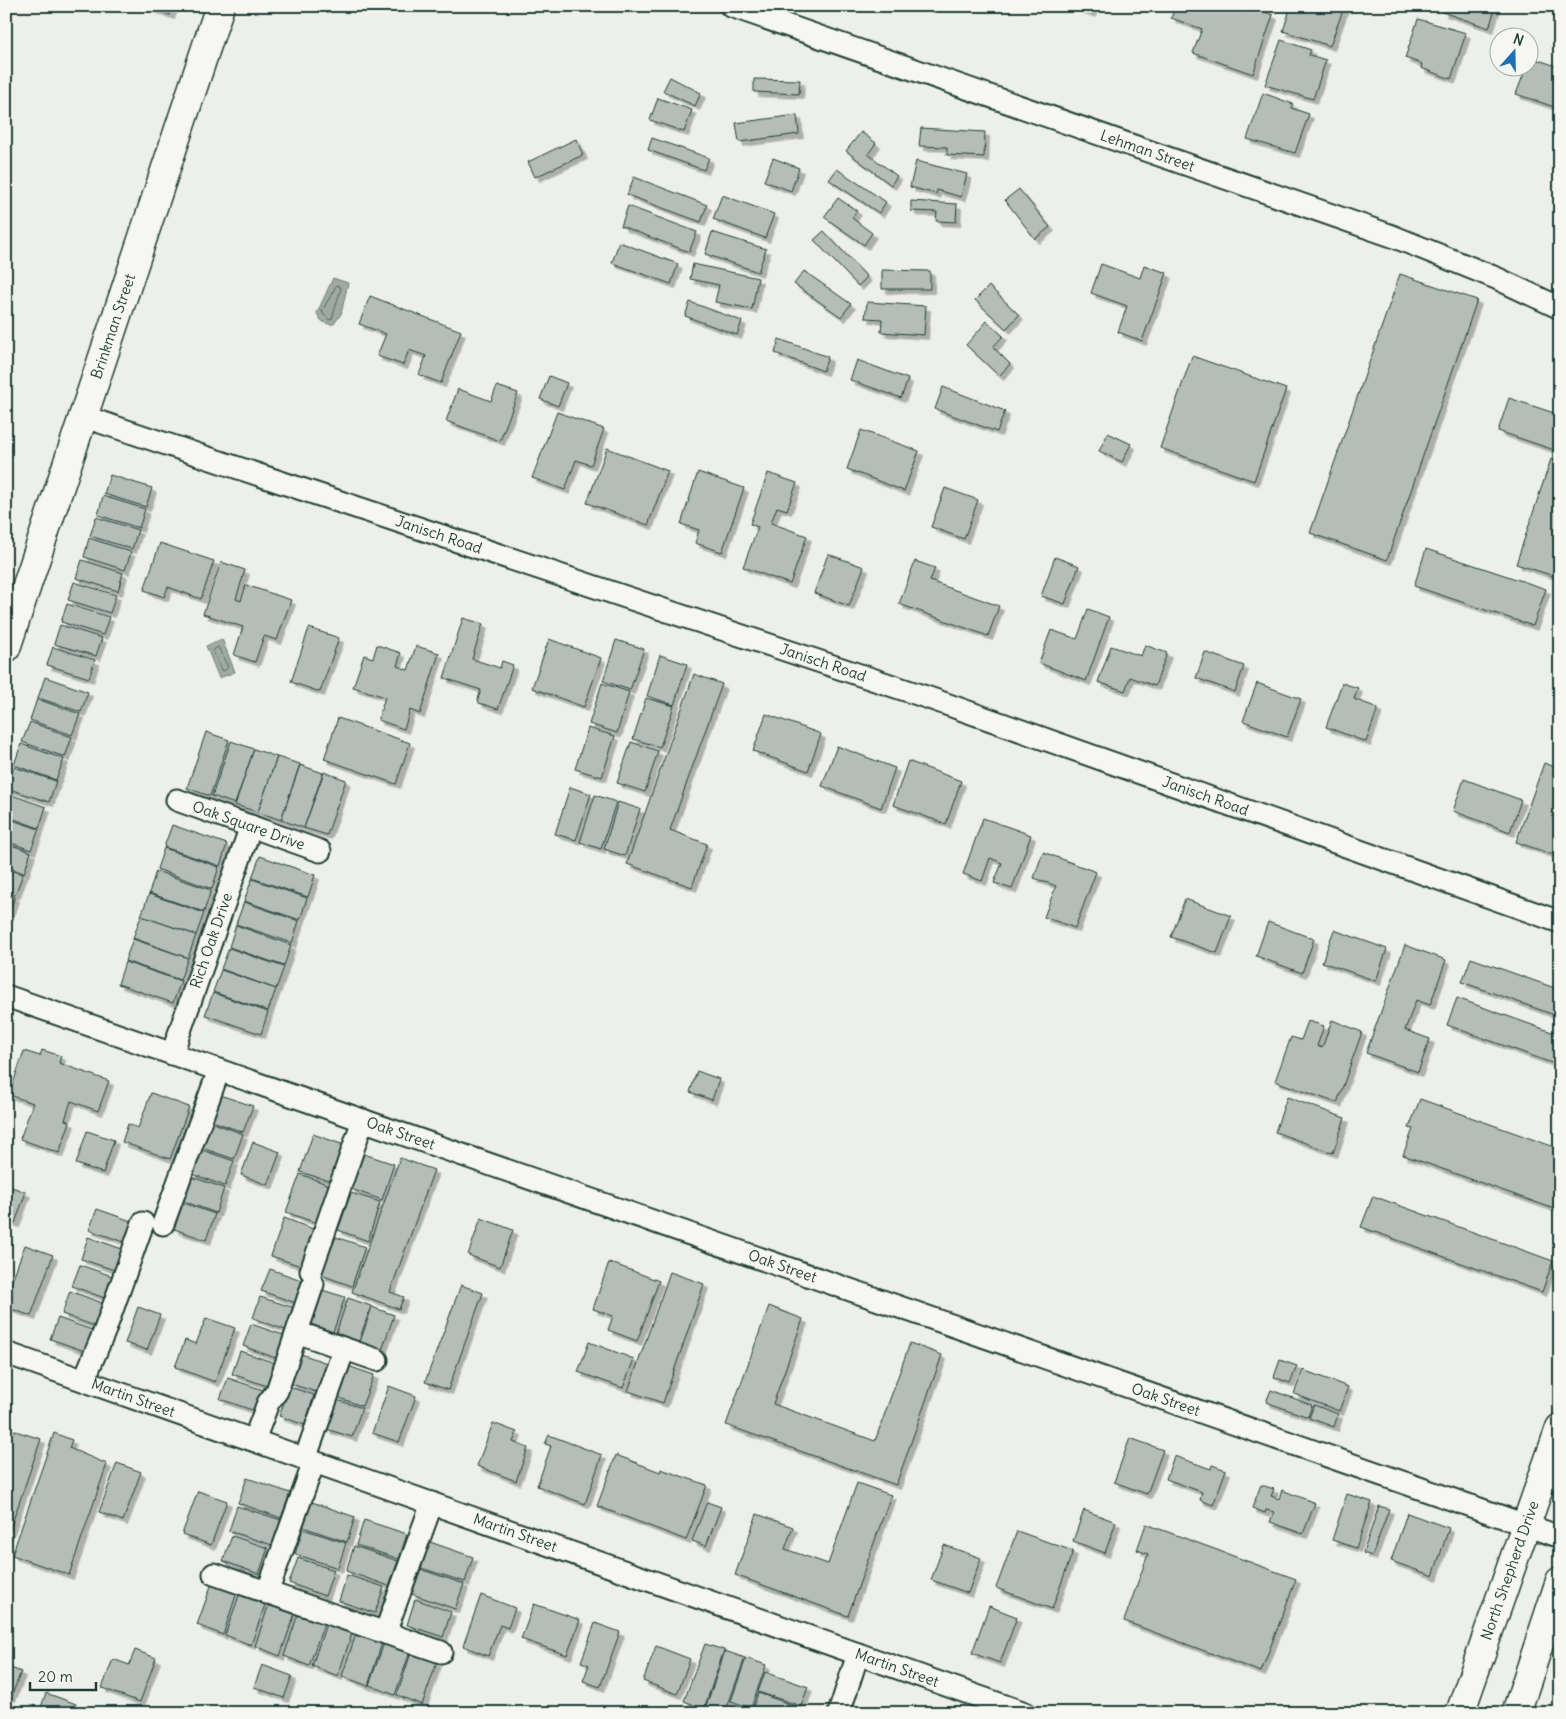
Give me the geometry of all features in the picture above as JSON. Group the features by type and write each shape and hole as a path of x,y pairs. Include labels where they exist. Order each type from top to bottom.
{"street":[{"name":"Brinkman Street","path":"9,634 220,6"},
{"name":"Lehman Street","path":"732,6 1392,236 1496,278 1560,308"},
{"name":"Janisch Road","path":"82,416 929,698 1560,922"},
{"name":"Oak Square Drive","path":"177,800 320,851"},
{"name":"Rich Oak Drive","path":"172,1054 250,826"},
{"name":"Oak Street","path":"6,996 1560,1537"},
{"path":"84,1380 219,1070"},
{"path":"254,1440 268,1403 276,1392 364,1120"},
{"path":"308,1336 377,1360"},
{"path":"267,1592 344,1349"},
{"name":"Martin Street","path":"6,1353 1025,1713"},
{"name":"North Shepherd Drive","path":"1460,1713 1560,1428"},
{"path":"385,1633 432,1504"},
{"path":"214,1574 441,1652"},
{"path":"1516,1713 1560,1581"},
{"path":"839,1713 858,1654"}],"water":[{"path":"333,278 348,283 341,314 334,324 328,324 323,322 317,313"},
{"path":"222,639 235,672 219,678 206,646"}],"building":[{"path":"145,6 173,6 170,15"},
{"path":"1072,6 1093,6 1091,13"},
{"path":"1176,6 1224,6 1241,12 1244,6 1248,6 1273,15 1253,74 1193,53 1202,29 1171,18"},
{"path":"1291,6 1344,7 1330,46 1283,31"},
{"path":"1444,6 1496,6 1489,28 1442,12"},
{"path":"1418,19 1466,33 1451,79 1421,68 1422,64 1405,58"},
{"path":"1281,40 1311,50 1309,55 1326,60 1313,99 1265,85"},
{"path":"1560,56 1560,109 1516,94 1522,78 1538,78 1538,60 1556,66"},
{"path":"670,77 701,93 695,106 663,91"},
{"path":"754,79 800,80 799,94 754,92"},
{"path":"1263,93 1293,104 1291,108 1309,114 1295,153 1247,139"},
{"path":"658,98 692,110 684,132 650,120"},
{"path":"797,115 799,134 739,142 736,123"},
{"path":"921,128 985,132 984,157 947,155 947,147 919,146"},
{"path":"861,132 876,143 868,154 897,176 891,185 846,151"},
{"path":"652,138 709,158 704,170 648,150"},
{"path":"576,139 583,155 535,177 528,162"},
{"path":"773,158 799,168 791,191 764,181"},
{"path":"916,161 967,174 961,197 937,190 936,194 910,187"},
{"path":"837,169 886,202 879,213 829,180"},
{"path":"634,177 707,205 701,222 627,195"},
{"path":"1019,189 1050,227 1035,239 1005,200"},
{"path":"722,195 774,214 765,238 713,219"},
{"path":"838,198 857,211 852,218 872,233 864,245 824,217"},
{"path":"911,201 957,204 956,222 936,221 937,212 911,211"},
{"path":"628,206 697,232 689,252 621,226"},
{"path":"824,231 867,277 858,286 814,240"},
{"path":"712,232 766,249 758,272 705,254"},
{"path":"619,242 678,264 671,284 612,263"},
{"path":"693,264 758,278 752,309 715,302 719,285 690,279"},
{"path":"1101,264 1140,278 1144,265 1167,273 1142,341 1118,332 1127,306 1091,293"},
{"path":"882,270 930,271 930,289 882,289"},
{"path":"804,271 851,304 841,317 794,284"},
{"path":"1400,274 1477,300 1387,560 1310,533"},
{"path":"989,286 1019,315 1006,329 975,300"},
{"path":"370,296 461,331 441,383 419,375 426,356 409,350 403,365 377,356 386,334 359,324"},
{"path":"690,302 742,321 737,335 685,316"},
{"path":"867,302 926,306 924,335 881,332 882,319 865,318"},
{"path":"987,321 1003,336 993,347 1010,364 999,376 966,345"},
{"path":"779,339 828,357 823,371 775,353"},
{"path":"1192,356 1286,389 1254,481 1160,448"},
{"path":"857,360 908,379 901,398 850,380"},
{"path":"549,376 567,383 558,406 540,399"},
{"path":"497,386 518,393 500,441 446,421 458,389 491,401"},
{"path":"943,387 1005,411 997,432 935,409"},
{"path":"1509,398 1560,415 1560,452 1498,431"},
{"path":"557,412 604,429 591,465 576,460 565,490 532,478"},
{"path":"861,430 919,451 904,491 847,469"},
{"path":"1108,433 1131,444 1122,462 1099,451"},
{"path":"607,448 668,471 648,525 587,503"},
{"path":"1551,459 1560,462 1560,578 1516,564"},
{"path":"698,472 744,488 722,552 695,543 699,530 681,524"},
{"path":"768,473 797,483 787,510 777,507 771,523 807,536 790,584 743,567 758,527 750,524"},
{"path":"110,475 152,488 146,507 104,494"},
{"path":"945,488 978,500 964,539 931,527"},
{"path":"103,496 145,509 139,528 98,515"},
{"path":"96,517 138,530 132,549 90,536"},
{"path":"89,538 131,552 125,570 84,557"},
{"path":"160,543 214,561 201,599 168,587 164,597 144,590"},
{"path":"1426,549 1546,589 1533,626 1414,586"},
{"path":"828,554 864,567 849,606 814,593"},
{"path":"1055,557 1079,566 1065,604 1041,596"},
{"path":"82,560 123,573 118,591 76,578"},
{"path":"915,561 935,568 930,581 999,606 988,636 899,604"},
{"path":"221,562 245,570 236,599 241,601 246,585 291,600 277,640 264,636 255,662 234,655 243,627 203,614"},
{"path":"74,582 116,595 110,613 68,600"},
{"path":"67,604 109,617 103,635 61,622"},
{"path":"1088,609 1109,617 1086,681 1039,663 1051,630 1077,639"},
{"path":"463,618 483,624 472,659 500,668 502,661 513,665 498,709 479,703 478,699 481,690 444,678"},
{"path":"60,625 102,638 96,656 54,644"},
{"path":"309,628 339,638 320,692 291,682"},
{"path":"549,639 601,658 584,707 532,688"},
{"path":"616,640 644,649 630,690 603,681"},
{"path":"377,645 401,653 397,666 408,670 416,646 439,653 420,714 410,710 404,729 378,720 385,697 353,687 364,655 373,658"},
{"path":"1145,645 1167,653 1155,686 1130,677 1125,691 1098,682 1111,646 1141,656"},
{"path":"53,647 95,660 89,678 47,665"},
{"path":"1205,652 1244,666 1235,692 1196,678"},
{"path":"660,655 687,664 674,705 647,696"},
{"path":"694,674 722,684 670,830 707,844 692,887 627,864"},
{"path":"45,677 88,692 81,712 38,698"},
{"path":"602,683 629,692 617,733 589,724"},
{"path":"1257,683 1301,699 1287,737 1243,721"},
{"path":"1342,683 1358,688 1354,699 1378,708 1366,742 1326,727"},
{"path":"646,698 674,706 660,747 633,739"},
{"path":"37,699 80,714 72,735 30,720"},
{"path":"766,714 821,734 808,771 753,751"},
{"path":"338,718 410,743 396,784 324,759"},
{"path":"30,722 72,737 65,757 22,742"},
{"path":"588,728 615,736 602,777 575,769"},
{"path":"206,732 229,740 210,796 187,788"},
{"path":"231,741 254,749 235,804 212,796"},
{"path":"631,742 658,751 645,792 617,783"},
{"path":"21,744 64,759 56,780 14,765"},
{"path":"837,746 895,768 881,808 822,786"},
{"path":"254,749 277,757 258,812 235,805"},
{"path":"277,757 300,764 281,820 258,812"},
{"path":"908,761 961,781 946,824 893,805"},
{"path":"1544,763 1560,769 1560,857 1516,842"},
{"path":"300,765 323,773 304,828 281,820"},
{"path":"14,767 56,781 49,802 6,788"},
{"path":"324,772 346,780 327,835 304,828"},
{"path":"1464,779 1521,800 1510,832 1453,811"},
{"path":"570,787 591,794 576,840 555,834"},
{"path":"6,793 46,807 39,828 6,816"},
{"path":"595,795 616,802 601,849 580,842"},
{"path":"618,802 640,809 625,856 604,849"},
{"path":"6,818 39,829 31,850 6,841"},
{"path":"983,818 1031,835 1012,889 994,883 1002,863 990,858 982,881 963,874"},
{"path":"172,825 227,844 220,866 164,847"},
{"path":"6,843 31,852 24,873 6,867"},
{"path":"164,848 219,867 212,889 157,869"},
{"path":"1043,852 1096,872 1075,928 1044,917 1056,886 1034,878"},
{"path":"260,856 315,875 308,897 252,878"},
{"path":"6,869 23,874 15,895 6,892"},
{"path":"156,871 211,890 204,912 149,893"},
{"path":"252,879 307,898 300,920 244,901"},
{"path":"6,894 15,897 7,918 6,917"},
{"path":"149,894 204,913 196,935 141,916"},
{"path":"1185,899 1231,916 1217,953 1171,937"},
{"path":"244,902 299,921 292,943 236,924"},
{"path":"141,916 196,935 188,958 133,938"},
{"path":"1268,922 1314,939 1302,973 1256,956"},
{"path":"236,925 291,945 284,966 229,947"},
{"path":"1334,930 1387,949 1376,981 1322,962"},
{"path":"133,939 188,958 180,980 125,961"},
{"path":"1405,945 1446,960 1430,1005 1416,1000 1405,1030 1430,1039 1418,1072 1366,1053"},
{"path":"229,948 284,967 276,989 221,969"},
{"path":"1471,958 1560,990 1560,1017 1462,982"},
{"path":"125,962 181,981 173,1003 118,984"},
{"path":"221,970 276,989 268,1011 213,992"},
{"path":"213,993 268,1012 261,1034 205,1015"},
{"path":"1457,998 1560,1035 1560,1066 1447,1025"},
{"path":"1332,1020 1362,1032 1337,1103 1275,1081 1291,1037 1301,1040 1308,1021 1324,1026 1317,1046 1322,1048"},
{"path":"42,1050 61,1056 59,1063 109,1081 98,1111 71,1101 65,1120 70,1122 59,1153 20,1139 33,1103 9,1095 24,1051 40,1056"},
{"path":"697,1071 719,1079 712,1100 690,1092"},
{"path":"151,1093 189,1107 170,1159 122,1142 128,1124 138,1128"},
{"path":"220,1095 253,1106 243,1132 212,1121"},
{"path":"1287,1097 1345,1118 1333,1153 1275,1132"},
{"path":"1420,1099 1560,1149 1560,1211 1403,1155 1413,1129 1409,1128"},
{"path":"211,1122 243,1134 234,1159 202,1148"},
{"path":"87,1131 114,1140 103,1173 76,1164"},
{"path":"313,1134 344,1145 330,1181 300,1172"},
{"path":"253,1142 280,1152 268,1185 241,1175"},
{"path":"202,1150 234,1161 225,1186 192,1174"},
{"path":"364,1154 394,1164 382,1200 351,1189"},
{"path":"400,1158 434,1170 390,1292 404,1297 399,1309 352,1292"},
{"path":"300,1174 329,1185 316,1223 286,1212"},
{"path":"192,1177 224,1188 216,1213 183,1201"},
{"path":"6,1185 26,1192 15,1223 6,1220"},
{"path":"351,1193 380,1202 368,1241 338,1230"},
{"path":"1373,1196 1553,1261 1542,1292 1361,1227"},
{"path":"183,1203 215,1214 206,1240 174,1229"},
{"path":"97,1209 134,1222 127,1243 89,1230"},
{"path":"284,1218 313,1229 301,1266 271,1256"},
{"path":"481,1218 513,1230 500,1267 468,1255"},
{"path":"88,1237 125,1250 117,1271 81,1259"},
{"path":"336,1237 365,1247 352,1286 321,1275"},
{"path":"25,1245 53,1255 31,1316 6,1307 6,1297"},
{"path":"609,1262 659,1281 637,1341 608,1330 613,1316 593,1309"},
{"path":"80,1265 115,1277 107,1299 72,1286"},
{"path":"270,1269 304,1281 296,1303 261,1291"},
{"path":"670,1272 704,1284 663,1403 628,1391"},
{"path":"461,1285 483,1293 448,1390 425,1382"},
{"path":"322,1290 345,1297 333,1332 311,1324"},
{"path":"70,1291 105,1304 97,1327 62,1314"},
{"path":"260,1297 295,1308 288,1331 253,1318"},
{"path":"348,1298 371,1306 359,1341 336,1333"},
{"path":"769,1306 803,1319 773,1404 875,1441 910,1343 942,1355 896,1485 726,1425"},
{"path":"138,1307 160,1315 147,1350 125,1343"},
{"path":"372,1307 394,1315 382,1350 360,1342"},
{"path":"58,1318 92,1330 85,1351 50,1339"},
{"path":"206,1318 235,1328 215,1382 175,1367 185,1340 196,1344"},
{"path":"251,1324 286,1336 278,1359 243,1346"},
{"path":"589,1342 634,1359 623,1388 578,1372"},
{"path":"240,1351 275,1363 267,1386 232,1374"},
{"path":"301,1354 327,1363 316,1392 291,1384"},
{"path":"1280,1360 1297,1366 1290,1383 1274,1377"},
{"path":"348,1366 374,1375 362,1406 337,1397"},
{"path":"1303,1370 1348,1387 1339,1411 1294,1394"},
{"path":"228,1378 263,1390 255,1411 220,1399"},
{"path":"389,1386 416,1396 399,1442 372,1433"},
{"path":"290,1387 314,1395 305,1425 279,1416"},
{"path":"1271,1390 1312,1405 1308,1417 1266,1402"},
{"path":"337,1400 362,1408 352,1437 326,1429"},
{"path":"1314,1405 1338,1414 1334,1427 1309,1418"},
{"path":"493,1423 517,1432 513,1442 528,1448 516,1481 477,1466"},
{"path":"6,1428 41,1439 6,1541"},
{"path":"54,1433 72,1440 69,1448 107,1464 69,1575 12,1555"},
{"path":"549,1435 602,1455 585,1504 537,1486 551,1446 545,1444"},
{"path":"1130,1438 1163,1450 1147,1494 1114,1482"},
{"path":"616,1455 660,1472 661,1469 707,1485 686,1540 597,1506"},
{"path":"1174,1456 1211,1469 1212,1465 1226,1470 1213,1505 1200,1500 1202,1492 1166,1479"},
{"path":"117,1463 141,1472 123,1521 99,1512"},
{"path":"247,1478 290,1493 281,1518 238,1503"},
{"path":"857,1483 891,1495 848,1616 735,1575 757,1514 793,1527 785,1549 828,1564"},
{"path":"1261,1485 1274,1489 1271,1496 1279,1499 1282,1490 1315,1503 1303,1534 1270,1522 1274,1512 1266,1510 1265,1513 1252,1508"},
{"path":"198,1491 227,1501 211,1545 182,1534"},
{"path":"1347,1494 1372,1502 1356,1548 1332,1540"},
{"path":"312,1502 355,1517 347,1542 303,1527"},
{"path":"707,1502 721,1507 706,1546 692,1541"},
{"path":"237,1506 281,1520 272,1545 229,1531"},
{"path":"1379,1506 1389,1509 1372,1556 1363,1553"},
{"path":"1084,1510 1116,1522 1105,1553 1073,1541"},
{"path":"1407,1513 1449,1528 1433,1576 1391,1561"},
{"path":"364,1520 407,1534 399,1559 356,1545"},
{"path":"1146,1524 1296,1579 1261,1672 1124,1621 1148,1554 1137,1550"},
{"path":"303,1529 346,1543 338,1568 295,1554"},
{"path":"1017,1531 1073,1551 1052,1609 996,1588"},
{"path":"232,1536 268,1548 259,1574 223,1561"},
{"path":"430,1542 473,1557 465,1582 421,1568"},
{"path":"944,1545 981,1558 968,1593 931,1580"},
{"path":"354,1546 398,1561 389,1586 346,1571"},
{"path":"298,1558 334,1570 325,1596 289,1583"},
{"path":"420,1569 464,1584 455,1609 412,1594"},
{"path":"347,1575 384,1587 375,1613 339,1601"},
{"path":"212,1583 237,1592 223,1635 197,1625"},
{"path":"240,1593 266,1602 251,1645 225,1635"},
{"path":"481,1595 515,1608 508,1628 500,1625 488,1656 463,1646"},
{"path":"415,1599 451,1612 443,1637 407,1625"},
{"path":"269,1604 295,1613 280,1656 255,1646"},
{"path":"534,1604 580,1620 567,1655 521,1639"},
{"path":"989,1606 1017,1617 1000,1663 972,1653"},
{"path":"298,1614 324,1623 309,1666 284,1656"},
{"path":"595,1623 620,1632 600,1687 583,1681 589,1665 581,1662"},
{"path":"326,1624 352,1633 338,1676 312,1666"},
{"path":"356,1634 382,1643 368,1686 342,1676"},
{"path":"384,1643 410,1652 395,1695 369,1685"},
{"path":"705,1644 724,1650 704,1709 684,1701"},
{"path":"656,1646 690,1659 677,1694 643,1681"},
{"path":"135,1650 156,1658 140,1702 102,1688 113,1659 129,1665"},
{"path":"725,1651 745,1658 725,1713 715,1713 705,1709"},
{"path":"411,1653 437,1662 422,1705 397,1695"},
{"path":"746,1658 766,1665 751,1708 731,1701"},
{"path":"262,1665 292,1676 284,1698 254,1687"},
{"path":"6,1666 21,1672 11,1697 6,1695"},
{"path":"765,1672 808,1687 801,1706 758,1692"},
{"path":"46,1693 76,1704 73,1713 39,1713"},
{"path":"758,1693 801,1708 800,1713 751,1713"}]}
